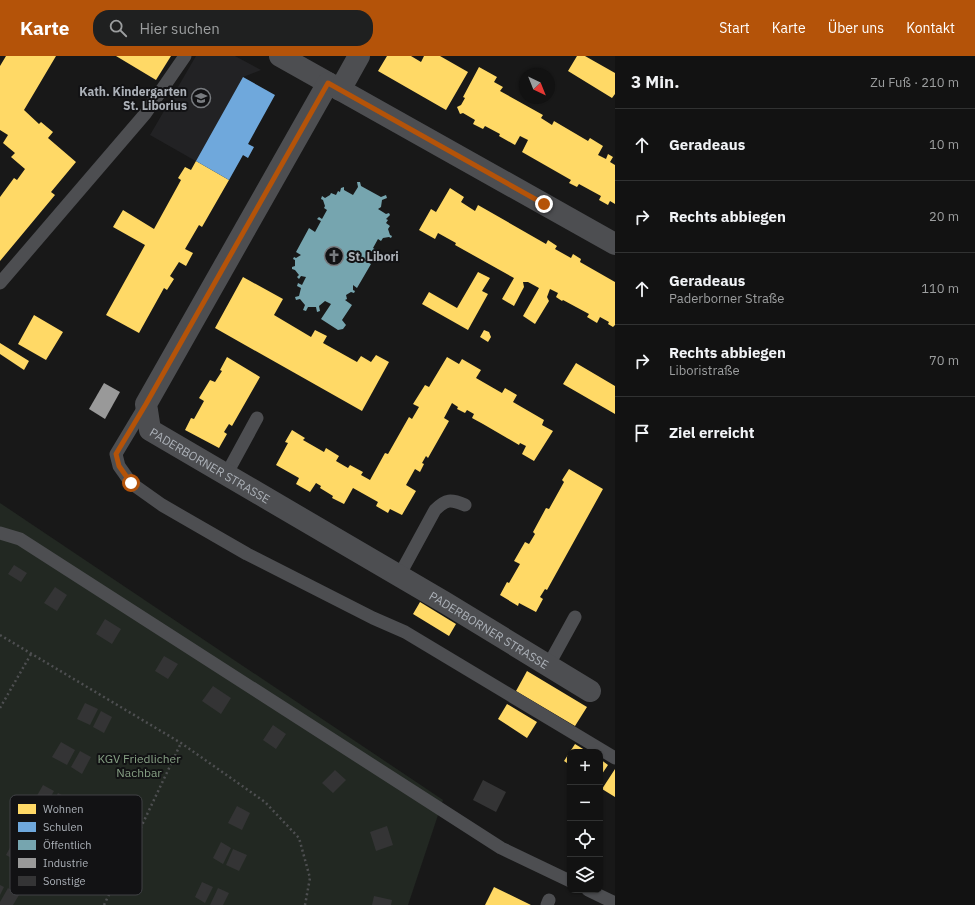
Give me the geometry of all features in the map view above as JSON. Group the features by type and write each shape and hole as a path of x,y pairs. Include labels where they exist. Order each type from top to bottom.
{"street":[{"path":"280,56 615,244"},
{"path":"146,404 334,86 359,56"},
{"name":"PADERBORNER STRASSE","path":"146,404 150,430 451,606 590,691"}],"lane":[{"path":"0,283 145,114 185,56"},
{"path":"146,404 116,454 119,466 131,483 162,505 247,554 373,618 405,632 615,758"},
{"path":"226,475 256,418"},
{"path":"399,576 435,510 442,503 453,500 465,505"},
{"path":"0,533 20,539 501,848 567,880"},
{"path":"548,666 575,617"},
{"path":"594,893 615,903"}],"path":[{"path":"0,635 181,743 265,802 299,838 310,878 305,905"},
{"path":"0,708 31,654"},
{"path":"142,825 181,743"},
{"path":"104,905 109,895"}],"shaded area":[{"name":"Kath. Kindergarten St. Liborius","path":"196,56 235,56 261,70 243,77 220,120 252,137 248,144 254,147 248,158 243,155 229,180 150,135"}],"green space":[{"name":"KGV Friedlicher Nachbar","path":"0,503 443,800 408,905 0,905"}],"building: Wohnen":[{"path":"6,56 56,56 24,110 39,124 41,122 53,132 48,138 76,162 51,192 55,195 0,261 0,197 14,178 17,180 25,169 11,157 15,153 3,143 8,135 0,130 0,66"},
{"path":"116,56 171,56 156,80"},
{"path":"387,56 411,56 421,62 424,56 440,56 468,72 446,110 378,71"},
{"path":"577,56 585,56 615,73 615,94 612,98 568,71"},
{"path":"479,67 497,77 494,82 503,87 500,91 519,102 519,104 523,104 543,115 541,118 552,125 554,121 588,141 590,138 603,146 598,155 606,159 608,154 613,157 610,162 615,165 615,204 610,201 608,205 599,200 601,196 579,184 577,187 569,183 571,180 522,152 528,140 520,136 515,145 499,136 500,134 485,126 483,129 473,124 475,120 463,113 460,114 457,107 461,105 465,98 463,97"},
{"path":"196,161 229,180 202,227 199,225 185,249 193,253 186,266 179,262 170,276 174,279 167,290 164,288 139,333 106,315 145,245 113,227 123,210 154,229 181,180 178,178 185,167 191,170"},
{"path":"450,188 464,197 461,202 475,211 478,205 546,244 548,240 557,246 555,249 571,258 573,254 581,259 580,262 615,282 615,325 613,327 608,324 609,322 600,317 597,323 587,317 589,314 556,297 558,293 550,289 547,297 549,301 535,324 523,316 539,288 528,282 523,282 524,287 514,306 502,299 514,278 455,245 456,243 438,233 435,239 419,230 431,209 436,212"},
{"path":"478,272 490,278 482,291 488,294 468,330 422,304 429,292 457,308"},
{"path":"243,277 283,299 274,315 311,337 315,330 327,336 323,343 357,362 361,356 371,362 376,355 389,362 362,411 215,328"},
{"path":"34,315 63,332 46,360 18,344"},
{"path":"484,330 489,332 491,337 488,342 480,337"},
{"path":"0,343 29,361 24,370 0,354"},
{"path":"227,357 260,377 232,426 229,424 224,432 227,434 219,448 185,430 191,418 194,419 204,401 199,398 210,380 215,382 222,371 220,370"},
{"path":"447,357 459,364 462,359 481,370 476,378 502,393 505,388 517,395 513,402 544,420 542,425 553,431 534,461 522,454 526,446 520,443 519,445 472,418 474,414 467,410 465,413 457,409 458,407 452,403 444,418 449,421 428,458 426,456 422,463 424,464 420,472 415,469 406,485 416,491 402,515 390,509 388,513 376,506 378,502 353,488 344,504 332,498 333,496 320,488 321,486 316,483 310,492 296,484 299,478 276,465 288,443 285,442 292,430 305,438 303,440 324,452 326,448 339,456 336,461 348,468 350,465 363,472 361,475 370,480 385,453 388,454 409,417 412,419 419,407 413,404 425,385 429,387"},
{"path":"576,363 615,386 615,414 563,384"},
{"path":"569,469 603,489 547,590 545,589 540,597 543,599 536,612 519,603 518,606 500,595 520,564 514,561 525,542 529,544 535,534 533,532 546,508 549,509 564,482 562,480"},
{"path":"420,602 456,624 449,636 413,614"},
{"path":"527,671 587,707 575,726 516,691"},
{"path":"507,704 537,722 527,738 498,719"},
{"path":"575,744 583,749 572,749"},
{"path":"603,761 608,765 603,772"},
{"path":"615,769 615,797 603,790"},
{"path":"494,887 531,905 485,905"}],"building: Schulen":[{"path":"243,77 275,95 248,144 254,147 248,158 243,155 229,180 196,161"}],"building: Öffentlich":[{"name":"St. Libori","path":"357,182 360,182 361,186 381,197 386,195 387,198 382,200 381,207 378,209 386,214 389,213 390,215 386,219 388,220 386,223 390,226 388,229 390,235 392,236 391,238 383,238 381,241 378,239 373,248 376,250 375,253 371,251 365,261 371,264 357,288 353,285 353,290 355,291 354,293 351,292 346,295 347,299 345,300 352,305 342,320 346,325 343,329 338,330 321,319 331,304 325,301 319,306 320,311 317,312 316,307 308,307 306,311 303,310 305,305 300,299 296,300 295,297 299,296 301,288 297,286 298,283 302,285 306,277 301,276 299,279 297,277 299,275 292,269 292,267 295,266 295,260 293,259 294,257 296,258 301,255 296,252 309,228 315,232 321,221 317,219 319,217 322,219 327,210 324,208 325,206 323,200 321,199 322,196 325,198 331,193 336,195 338,191 340,192 341,188 344,187 344,190 353,195 358,187"}],"building: Industrie":[{"path":"104,383 120,392 105,419 89,409"}],"building: Sonstige":[{"path":"14,565 27,573 21,582 8,574"},
{"path":"55,587 67,595 57,611 44,603"},
{"path":"105,619 121,629 112,644 96,634"},
{"path":"164,656 178,664 168,679 155,671"},
{"path":"213,686 231,698 221,714 202,701"},
{"path":"85,703 98,709 90,725 77,719"},
{"path":"101,711 112,717 104,733 93,727"},
{"path":"273,725 286,734 276,749 263,740"},
{"path":"61,742 75,750 67,765 52,757"},
{"path":"80,751 91,757 82,774 71,767"},
{"path":"335,770 346,780 333,793 322,783"},
{"path":"483,780 506,792 496,812 473,800"},
{"path":"43,785 54,791 52,795 37,795"},
{"path":"237,806 250,813 242,830 228,823"},
{"path":"387,826 393,845 376,851 370,832"},
{"path":"221,842 231,848 223,864 213,858"},
{"path":"10,848 10,857 6,855"},
{"path":"233,849 247,855 239,871 226,865"},
{"path":"202,882 213,887 205,903 195,897"},
{"path":"0,885 4,887 0,895"},
{"path":"8,888 10,889 10,895 19,895 13,905 0,905 0,902"},
{"path":"218,888 229,893 223,905 210,905"},
{"path":"374,896 392,900 391,905 372,905"}],"place":[{"name":"Kath. Kindergarten St. Liborius","path":"201,98"},
{"name":"St. Libori","path":"334,256"}],"route":[{"path":"131,483 119,466 116,454 146,404 328,83 544,204"}]}
